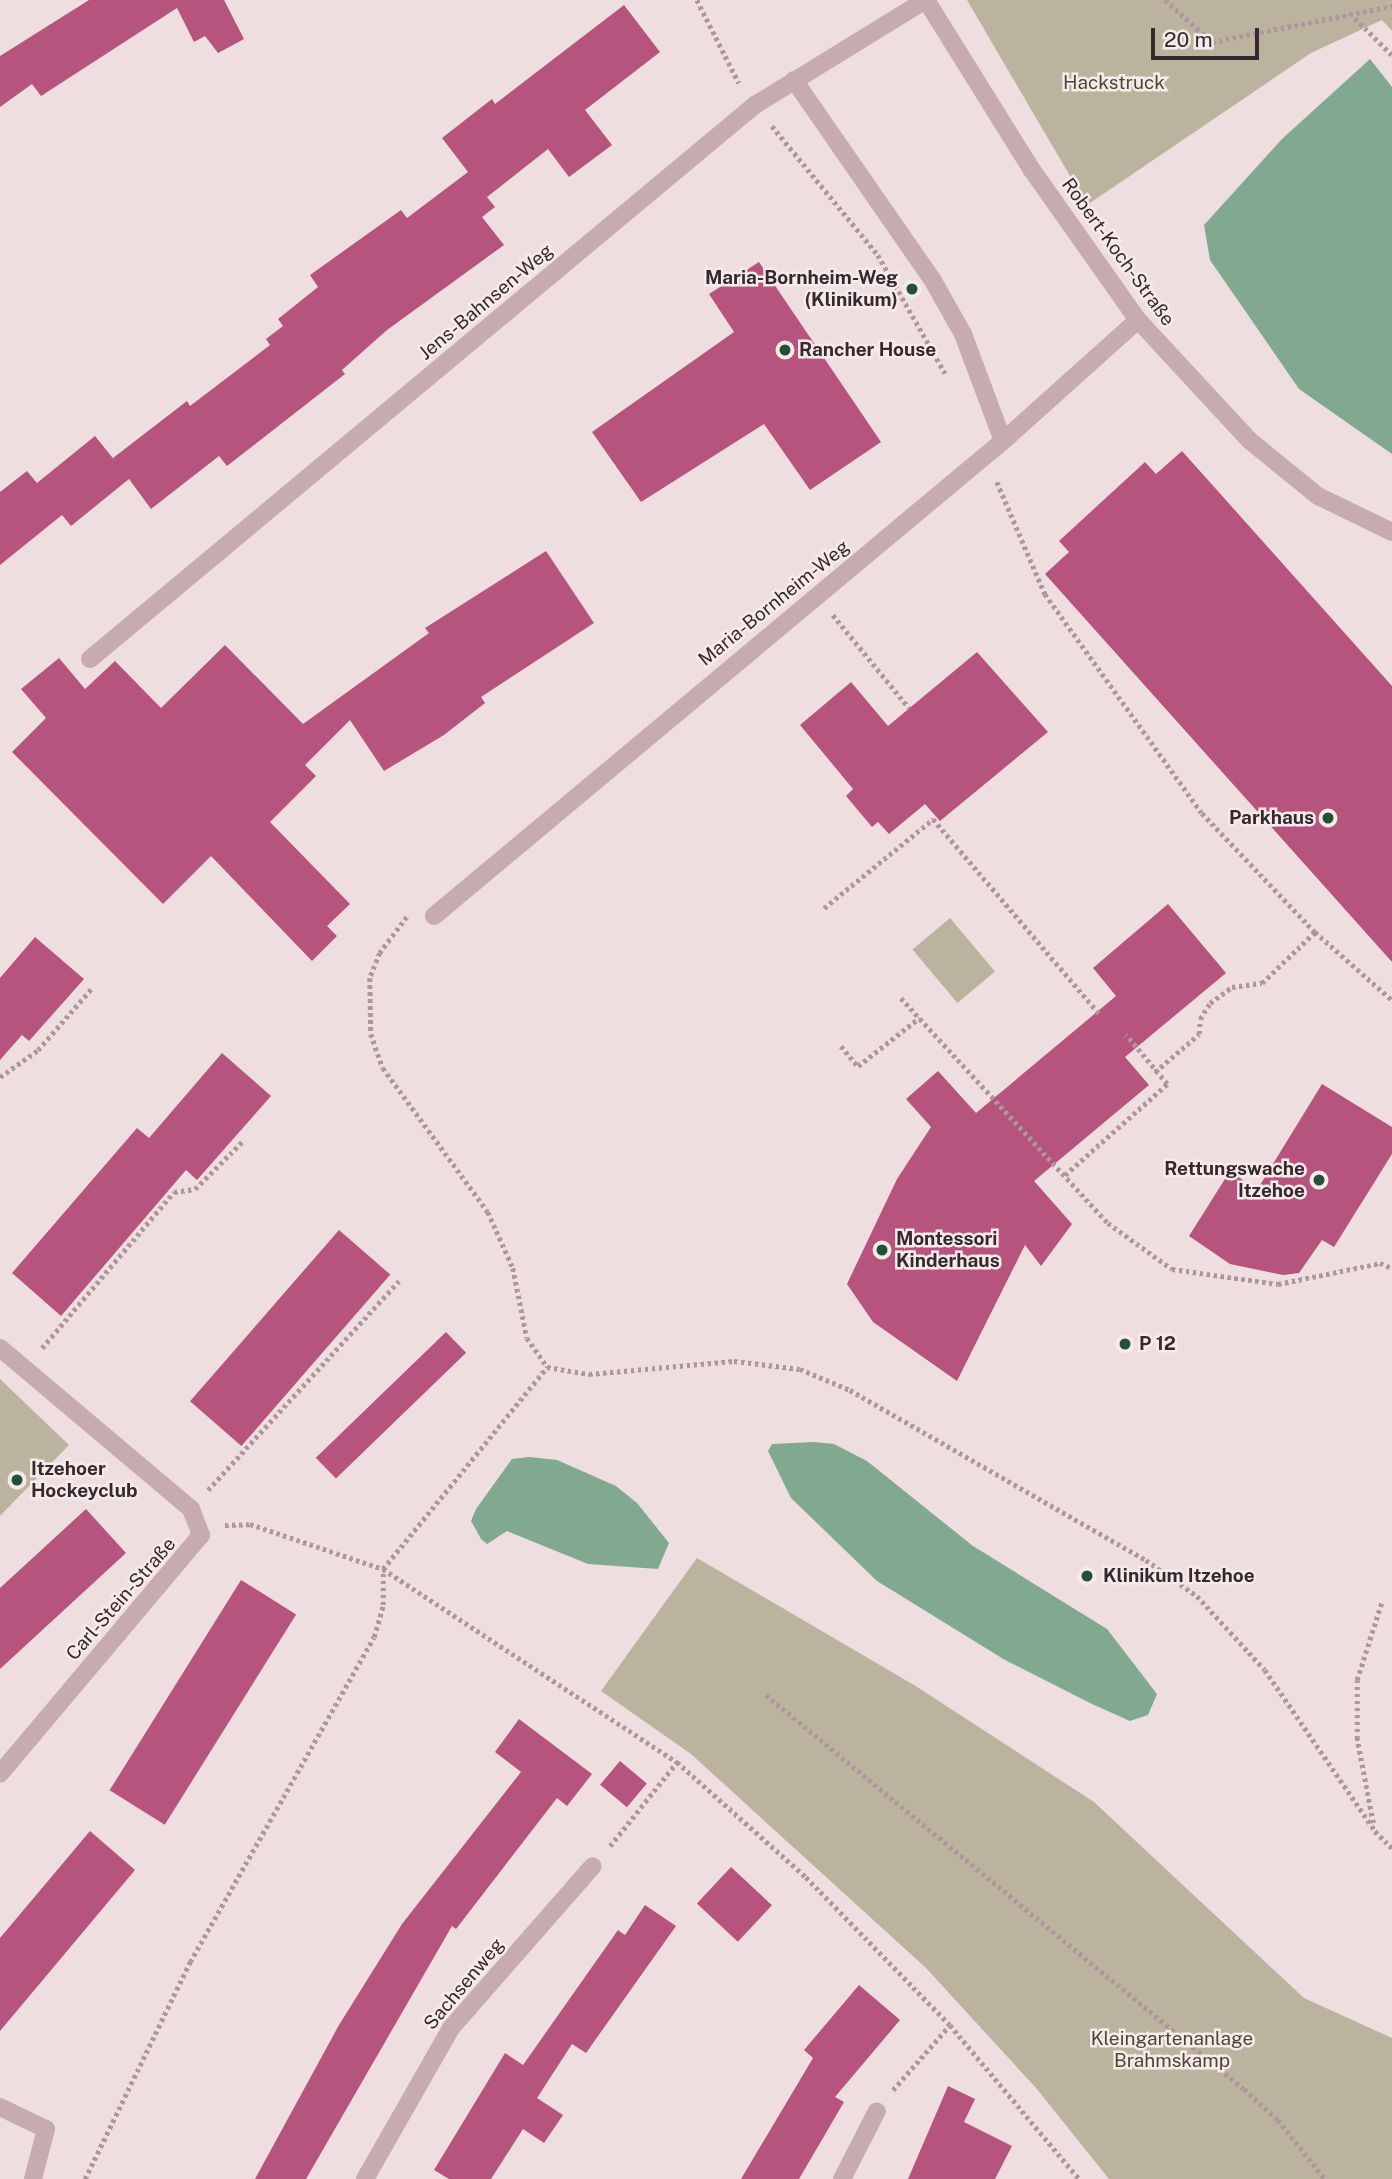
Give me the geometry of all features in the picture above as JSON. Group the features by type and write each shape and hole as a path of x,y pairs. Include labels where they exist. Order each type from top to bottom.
{"street":[{"name":"Jens-Bahnsen-Weg","path":"90,659 755,105 926,0"},
{"name":"Robert-Koch-Straße","path":"926,0 1010,136 1138,320 1249,440 1318,496 1392,532"},
{"path":"794,80 932,279 963,334 1003,441"},
{"name":"Maria-Bornheim-Weg","path":"434,916 1003,441 1138,320"},
{"name":"Carl-Stein-Straße","path":"0,1348 191,1509 200,1526 197,1545 0,1774"},
{"name":"Sachsenweg","path":"365,2179 452,2028 593,1867"},
{"path":"0,2107 46,2129 33,2179"},
{"path":"842,2179 877,2111"}],"path":[{"path":"697,0 734,76 878,255 949,379"},
{"path":"1165,0 1212,42 1355,17 1392,6"},
{"path":"1355,17 1392,55"},
{"path":"986,455 1045,594 1202,813 1315,932 1392,1000"},
{"path":"817,595 909,708"},
{"path":"824,908 933,819 1101,1016"},
{"path":"434,916 414,910 380,953 367,995 372,1034 383,1068 488,1212 513,1268 527,1338 547,1367 589,1374 734,1361 800,1369 850,1390 1139,1556 1197,1596 1265,1670 1376,1832 1392,1848"},
{"path":"1155,1072 1199,1034 1210,1003 1231,987 1262,983 1315,932"},
{"path":"0,1077 38,1050 91,989"},
{"path":"901,998 1108,1223 1172,1269 1278,1284 1380,1263 1392,1268"},
{"path":"841,1046 858,1066 919,1018"},
{"path":"1065,1175 1167,1084 1126,1035"},
{"path":"23,1370 174,1192 195,1189 243,1141"},
{"path":"191,1509 400,1281"},
{"path":"85,2179 190,1962 374,1637 383,1605 383,1569 547,1367"},
{"path":"200,1526 250,1524 383,1569 677,1762 806,1877 950,2025 1079,2179"},
{"path":"1376,1832 1359,1760 1357,1680 1382,1601"},
{"path":"766,1695 1244,2089 1278,2120 1325,2179"},
{"path":"593,1867 677,1762"},
{"path":"877,2111 950,2025"}],"green space":[{"name":"Hackstruck","path":"967,0 1392,0 1392,31 1382,20 1311,53 1087,205"},
{"path":"950,918 995,972 957,1003 912,949"},
{"name":"Itzehoer Hockeyclub","path":"0,1379 69,1445 0,1516"},
{"name":"Kleingartenanlage Brahmskamp","path":"697,1558 914,1685 1094,1802 1304,1998 1392,2038 1392,2179 1109,2179 1036,2088 926,1968 691,1754 601,1691"}],"shaded area":[{"path":"1370,59 1392,87 1392,454 1299,389 1210,260 1204,225 1282,139"},
{"path":"772,1444 834,1444 867,1461 973,1546 1107,1629 1157,1694 1148,1715 1130,1721 1092,1704 1005,1660 877,1581 791,1498 768,1451"},
{"path":"529,1457 557,1460 616,1486 637,1503 669,1543 658,1569 588,1564 507,1531 487,1544 481,1539 471,1521 476,1509 512,1459"}],"building":[{"path":"89,0 224,0 244,39 218,53 205,36 194,42 177,8 41,96 32,84 0,107 0,56"},
{"path":"624,5 660,52 585,110 612,145 569,177 548,149 487,197 495,207 482,217 504,245 387,330 342,370 345,374 227,466 219,456 151,509 129,479 71,526 62,515 0,565 0,492 27,471 37,483 95,436 116,462 113,458 187,401 190,406 270,345 266,339 283,326 278,319 318,287 310,275 401,210 407,218 468,172 442,138 492,99 495,104"},
{"path":"759,262 881,442 810,490 764,424 641,502 592,432 734,332 709,294"},
{"name":"Parkhaus","path":"1182,451 1392,686 1392,962 1045,574 1069,552 1059,541 1145,462 1156,474"},
{"path":"546,551 594,623 481,697 485,703 444,735 384,771 350,720 305,765 316,776 270,822 350,904 327,926 337,936 312,961 211,856 163,904 12,752 46,718 21,689 59,658 85,689 115,661 161,708 225,645 303,724 429,633 425,628"},
{"path":"977,652 1048,732 940,821 925,804 889,834 878,822 872,827 846,796 853,789 800,725 851,682 888,726"},
{"path":"1168,904 1226,973 1125,1057 1149,1085 1034,1181 1072,1224 1041,1266 1025,1245 957,1381 873,1322 847,1284 897,1179 931,1127 906,1099 938,1071 976,1113 1116,996 1093,968"},
{"path":"35,937 84,979 29,1041 22,1035 0,1060 0,978"},
{"path":"222,1053 271,1096 197,1180 186,1170 61,1316 12,1273 137,1128 149,1138"},
{"name":"Rettungswache Itzehoe","path":"1322,1084 1392,1127 1392,1154 1334,1247 1322,1240 1299,1273 1283,1275 1230,1264 1189,1236 1230,1171 1257,1190"},
{"path":"339,1230 390,1275 241,1446 190,1401"},
{"path":"446,1332 466,1353 336,1479 316,1458"},
{"path":"86,1509 126,1553 0,1669 0,1588"},
{"path":"241,1580 296,1614 165,1825 110,1790"},
{"path":"519,1719 592,1774 567,1806 557,1798 456,1929 452,1926 306,2179 255,2179 339,2025 402,1924 521,1772 495,1752"},
{"path":"620,1761 647,1783 627,1807 600,1785"},
{"path":"90,1831 135,1870 0,2031 0,1938"},
{"path":"731,1867 772,1905 738,1942 697,1904"},
{"path":"645,1905 676,1926 586,2053 572,2044 537,2098 563,2115 544,2143 523,2129 491,2179 449,2179 434,2170 505,2053 523,2065 618,1930 625,1935"},
{"path":"859,1985 900,2020 835,2097 844,2102 799,2179 741,2179 813,2058 804,2050"},
{"path":"948,2086 975,2099 964,2122 1012,2146 995,2179 908,2179"}],"place":[{"name":"Maria-Bornheim-Weg (Klinikum)","path":"912,289"},
{"name":"Rancher House","path":"785,350"},
{"name":"Parkhaus","path":"1328,818"},
{"name":"Rettungswache Itzehoe","path":"1319,1180"},
{"name":"Montessori Kinderhaus","path":"882,1250"},
{"name":"P 12","path":"1125,1344"},
{"name":"Itzehoer Hockeyclub","path":"17,1480"},
{"name":"Klinikum Itzehoe","path":"1087,1576"}]}
